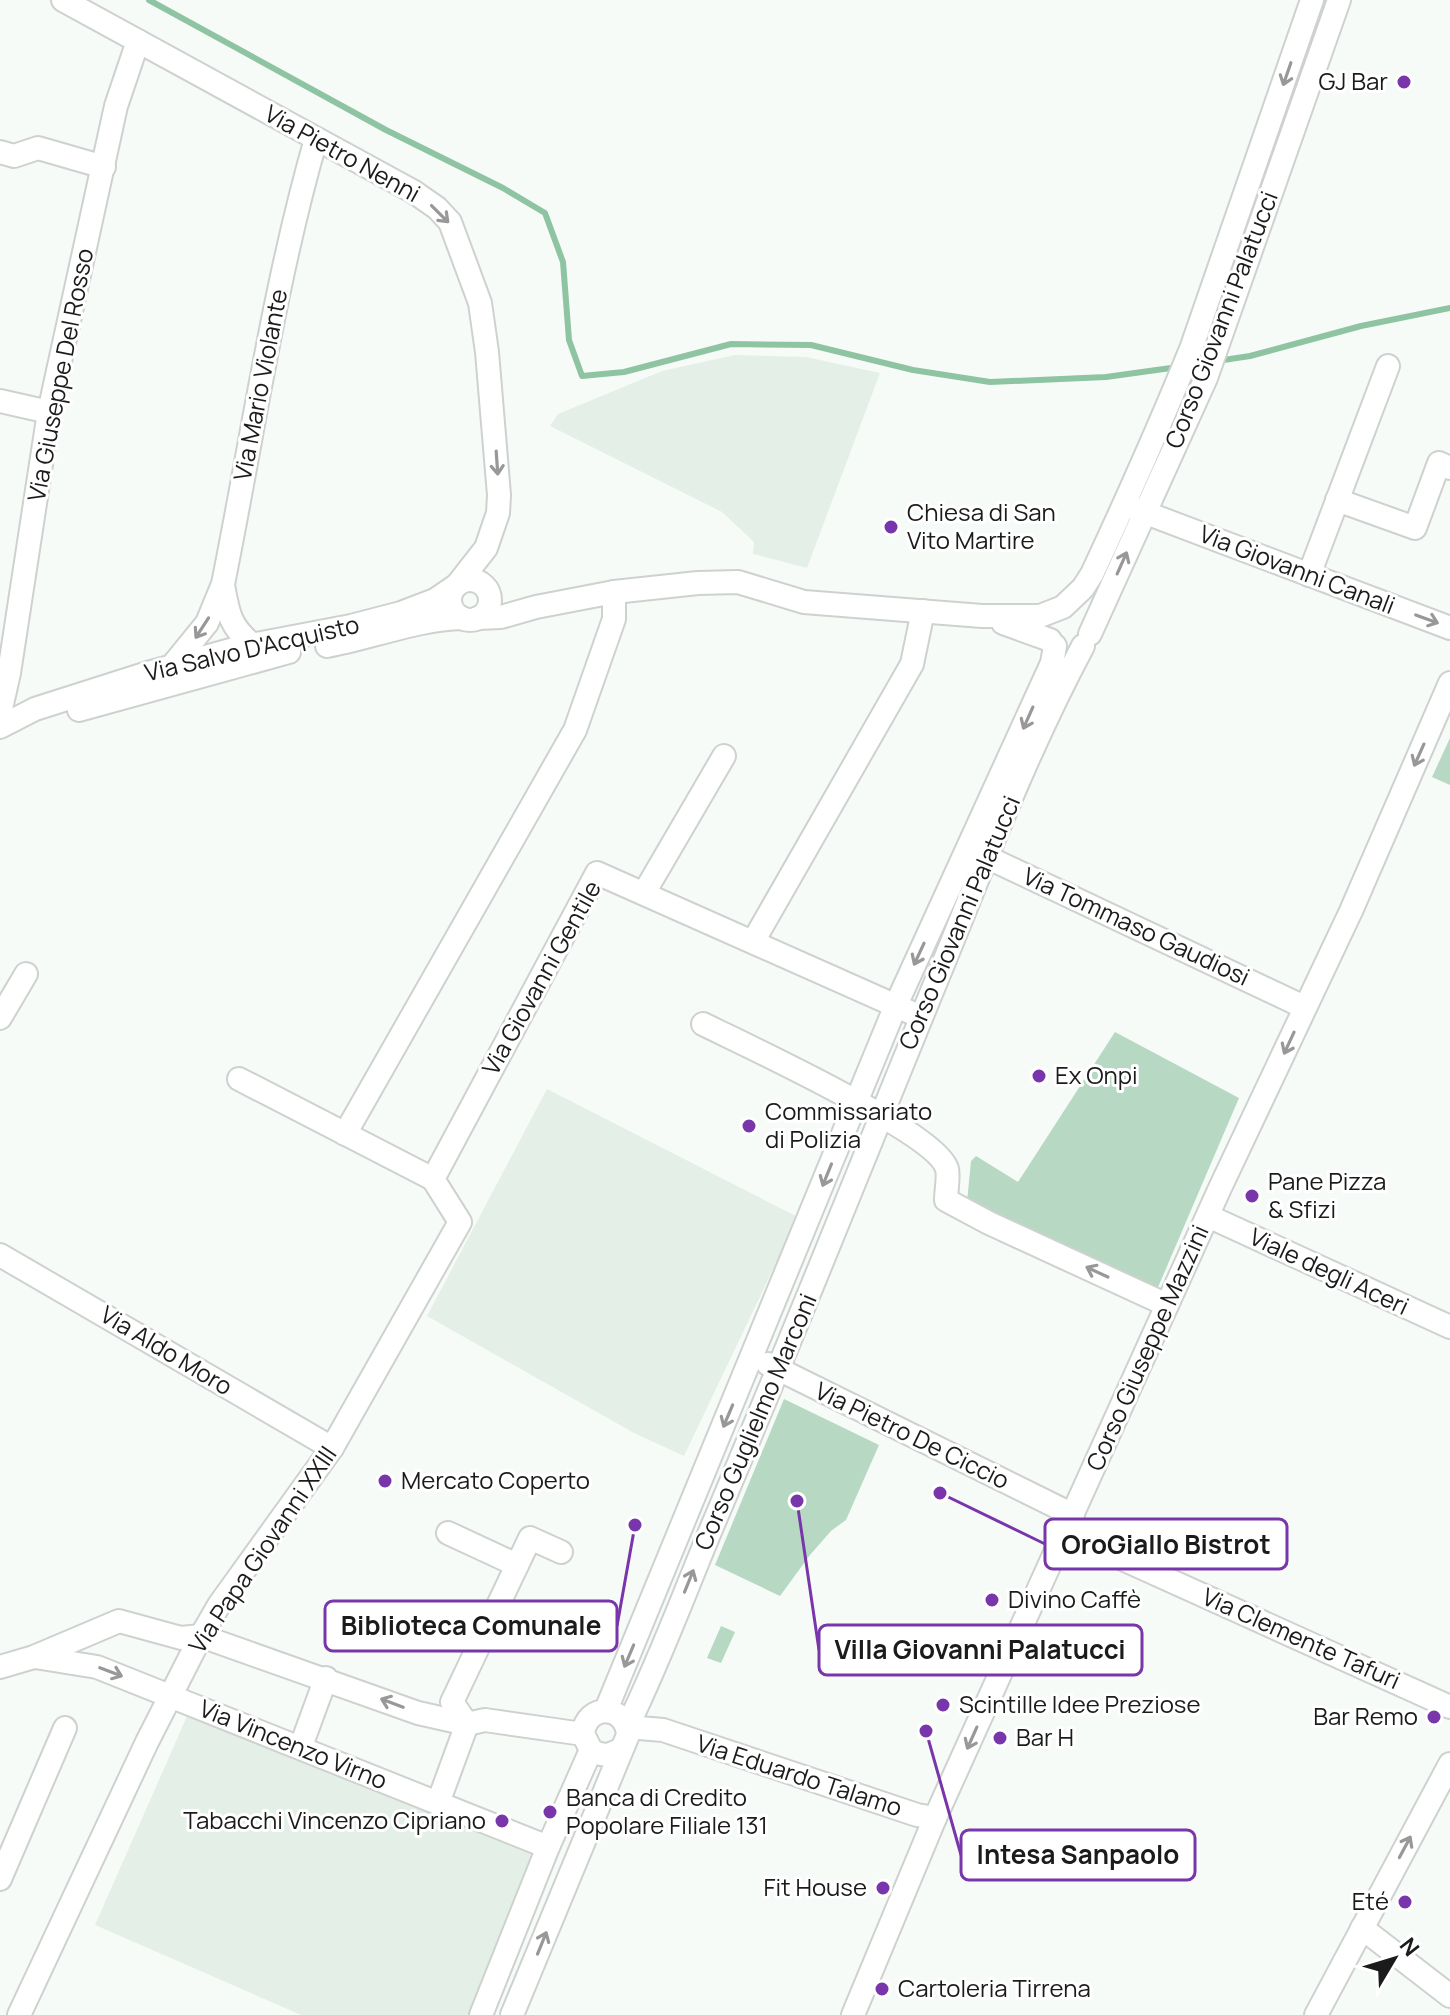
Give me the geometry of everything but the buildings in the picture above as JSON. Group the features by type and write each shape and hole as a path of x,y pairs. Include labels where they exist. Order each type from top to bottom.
{"street":[{"name":"Via Pietro Nenni","path":"63,0 414,192 450,222 480,303 497,452 498,513 486,548 457,585"},
{"name":"Corso Giovanni Palatucci","path":"857,1103 896,1005 1086,640 1135,509 1312,0"},
{"name":"Corso Giovanni Palatucci","path":"880,1114 921,1017 978,852 1052,663 1053,643 1047,629 1050,617 1083,588 1135,509 1206,378 1339,0"},
{"name":"Via Giuseppe Del Rosso","path":"0,713 49,412 116,106 138,41"},
{"name":"Via Mario Violante","path":"291,126 301,187"},
{"name":"Via Mario Violante","path":"172,666 207,623 223,584 301,187 316,139"},
{"path":"0,152 14,156 38,148 104,167"},
{"path":"301,187 316,174 351,158"},
{"path":"1225,251 1248,259"},
{"path":"1204,309 1224,325"},
{"path":"1309,575 1388,366"},
{"path":"0,401 49,412"},
{"path":"1337,500 1415,528 1439,463 1450,468"},
{"name":"Via Giovanni Canali","path":"1135,509 1450,628"},
{"path":"490,596 489,607 470,618 451,606 451,595 457,585 467,581 479,582 490,596 536,607 614,592 738,582 804,602 982,616 1040,616 1071,607 1085,613 1091,627 1086,640 1065,650 982,616"},
{"name":"Via Mario Violante","path":"223,584 228,612 237,633 253,645"},
{"name":"Via Salvo D'Acquisto","path":"0,728 35,709 172,666 401,613 435,600 457,585"},
{"path":"345,1134 575,730 614,619 614,592"},
{"name":"Via Salvo D'Acquisto","path":"0,728 182,682 273,655 366,639 442,618 501,617 536,607"},
{"path":"754,940 912,664 923,611"},
{"name":"Corso Giuseppe Mazzini","path":"860,2013 935,1818 1167,1305 1351,911 1450,683"},
{"path":"644,893 724,756"},
{"name":"Via Tommaso Gaudiosi","path":"978,852 1304,1007"},
{"name":"Via Giovanni Gentile","path":"433,1179 597,873 754,940 921,1017"},
{"path":"0,1018 26,974"},
{"path":"703,1024 880,1114 913,1135 941,1158 947,1169 946,1200 1167,1305"},
{"path":"239,1079 433,1179"},
{"name":"Corso Guglielmo Marconi","path":"606,1710 857,1103"},
{"name":"Corso Guglielmo Marconi","path":"512,2015 780,1369 880,1114"},
{"name":"Via Papa Giovanni XXIII","path":"19,2015 170,1695 201,1636 221,1602 332,1448 460,1222 433,1179"},
{"name":"Viale degli Aceri","path":"1208,1216 1450,1327"},
{"name":"Via Aldo Moro","path":"0,1255 332,1448"},
{"name":"Via Pietro De Ciccio","path":"752,1358 780,1369 1069,1524"},
{"name":"Via Clemente Tafuri","path":"1069,1524 1450,1707"},
{"path":"448,1533 517,1565"},
{"path":"467,1724 452,1702 530,1538 561,1552"},
{"path":"2,1672 119,1621 181,1638 201,1636 418,1713 467,1724 485,1720 587,1742 603,1755 610,1755 629,1728 619,1715 606,1710 598,1711 586,1720 587,1742 481,2015"},
{"path":"643,1621 670,1630"},
{"name":"Via Vincenzo Virno","path":"34,1657 97,1667 548,1847"},
{"path":"301,1746 326,1678"},
{"path":"438,1803 467,1724"},
{"path":"2,1868 65,1728"},
{"name":"Via Eduardo Talamo","path":"629,1728 663,1730 917,1815 935,1818"},
{"path":"1316,2015 1450,1764"},
{"path":"1362,1928 1450,1996"},
{"path":"502,1961 531,1973"}],"shaded area":[{"path":"735,355 806,357 880,373 807,568 753,554 754,542 722,512 550,426 558,414 662,371"},
{"path":"547,1089 798,1217 684,1456 634,1433 427,1316"},
{"path":"192,1705 548,1847 481,2015 301,2015 95,1925"}],"green space":[{"path":"1450,738 1450,785 1432,777"},
{"path":"1115,1032 1239,1098 1156,1292 967,1202 971,1161 976,1156 1018,1182"},
{"path":"784,1399 879,1445 846,1520 831,1531 810,1555 780,1596 715,1565"},
{"path":"721,1626 735,1632 721,1663 707,1658"}],"waterway":[{"path":"149,0 545,213 563,262 569,340 582,376 624,372 731,344 811,345 913,370 990,382 1106,377 1178,367"},
{"path":"1217,361 1250,356 1361,326 1450,308"}],"place":[{"name":"GJ Bar","path":"1404,82"},
{"name":"Chiesa di San Vito Martire","path":"891,527"},
{"name":"Ex Onpi","path":"1039,1076"},
{"name":"Commissariato di Polizia","path":"749,1126"},
{"name":"Pane Pizza & Sfizi","path":"1252,1196"},
{"name":"Mercato Coperto","path":"385,1481"},
{"name":"OroGiallo Bistrot","path":"940,1493"},
{"name":"Villa Giovanni Palatucci","path":"797,1501"},
{"name":"Biblioteca Comunale","path":"635,1525"},
{"name":"Divino Caffè","path":"992,1600"},
{"name":"Scintille Idee Preziose","path":"943,1705"},
{"name":"Bar Remo","path":"1434,1717"},
{"name":"Intesa Sanpaolo","path":"926,1731"},
{"name":"Bar H","path":"1000,1738"},
{"name":"Banca di Credito Popolare Filiale 131","path":"550,1812"},
{"name":"Tabacchi Vincenzo Cipriano","path":"502,1821"},
{"name":"Fit House","path":"883,1888"},
{"name":"Eté","path":"1405,1902"},
{"name":"Cartoleria Tirrena","path":"882,1989"}]}
